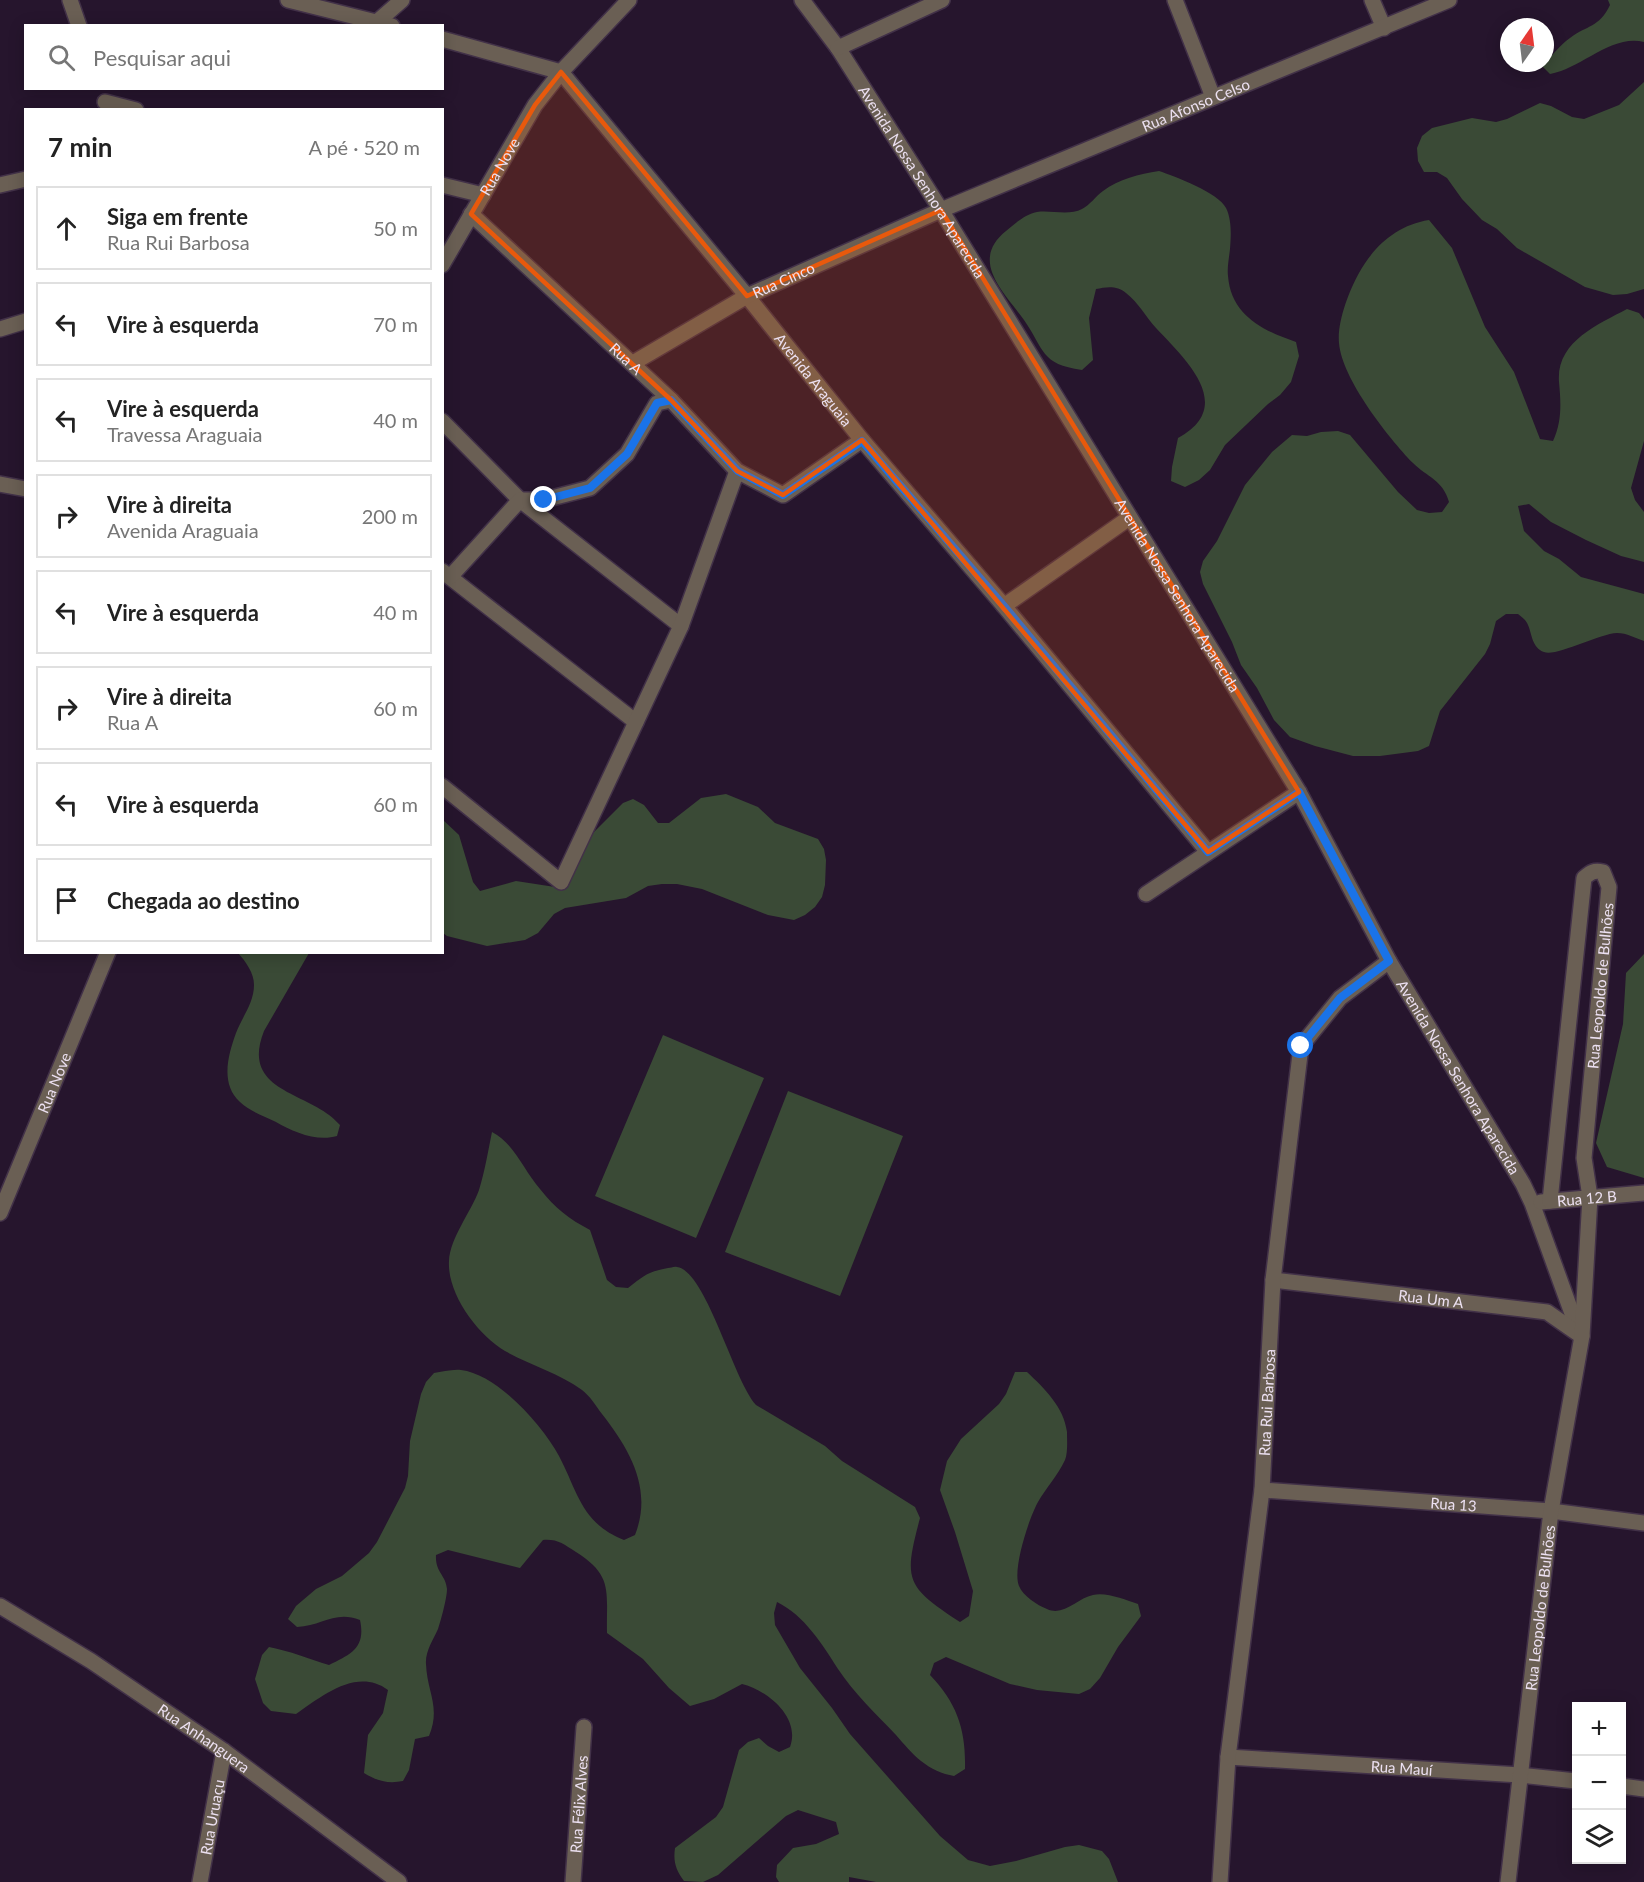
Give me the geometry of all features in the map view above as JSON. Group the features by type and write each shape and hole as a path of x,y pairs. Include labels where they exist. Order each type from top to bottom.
{"street":[{"path":"70,0 78,24"},
{"path":"288,0 384,24 402,0"},
{"name":"Rua Nove","path":"444,261 535,105 561,72 629,0"},
{"name":"Avenida Nossa Senhora Aparecida","path":"802,0 838,48 941,210 1299,792 1389,961 1523,1184 1532,1203"},
{"path":"838,48 942,0"},
{"path":"1175,0 1213,97"},
{"path":"1372,0 1384,28"},
{"name":"Rua Afonso Celso","path":"941,210 1449,0"},
{"path":"444,40 561,72"},
{"name":"Avenida Araguaia","path":"561,72 747,296 862,441 1004,606 1208,852"},
{"path":"104,100 130,108"},
{"path":"0,184 24,179"},
{"path":"444,185 483,195"},
{"name":"Rua Cinco","path":"633,363 747,296 941,210"},
{"name":"Rua A","path":"471,214 633,363 738,471 783,495 862,441"},
{"path":"0,329 24,322"},
{"path":"636,722 446,574 520,500 544,500 590,488 627,454 657,403 671,400"},
{"path":"444,423 520,500 681,626"},
{"path":"444,788 561,882 681,626 738,471"},
{"path":"0,484 24,489"},
{"path":"1004,606 1130,518"},
{"path":"1146,894 1299,792"},
{"name":"Rua Leopoldo de Bulhões","path":"1508,1882 1551,1511 1582,1336 1590,1197 1584,1158 1609,888 1603,872 1596,870 1584,878 1550,1201"},
{"name":"Rua Nove","path":"0,1213 107,954"},
{"name":"Rua Rui Barbosa","path":"1220,1882 1228,1757 1262,1490 1273,1280 1301,1046 1340,998 1389,961"},
{"name":"Rua 12 B","path":"1532,1203 1644,1193"},
{"path":"1532,1203 1582,1336"},
{"name":"Rua Um A","path":"1273,1280 1547,1312 1582,1336"},
{"name":"Rua 13","path":"1262,1490 1551,1511 1644,1523"},
{"name":"Rua Anhanguera","path":"0,1606 91,1661 224,1751 399,1882"},
{"name":"Rua Félix Alves","path":"573,1882 584,1727"},
{"name":"Rua Uruaçu","path":"200,1882 224,1751"},
{"name":"Rua Mauí","path":"1228,1757 1520,1775 1572,1781"},
{"path":"1626,1787 1644,1789"}],"highlighted area":[{"path":"561,72 747,296 941,210 1299,792 1208,852 862,440 783,495 737,471 671,400 471,214 535,105"}],"green space":[{"path":"1608,0 1644,0 1644,42 1632,41 1608,47 1573,66 1550,74 1548,72 1554,72 1554,53 1566,41 1597,22 1610,5"},
{"path":"1644,82 1644,289 1613,295 1585,287 1517,248 1497,229 1482,220 1462,199 1447,178 1437,172 1424,172 1418,161 1417,148 1422,136 1432,128 1472,118 1496,122 1540,103 1572,117 1584,119 1619,105"},
{"path":"1159,171 1195,186 1222,202 1230,223 1228,273 1230,290 1235,301 1251,320 1261,327 1296,342 1299,356 1291,382 1280,395 1225,445 1210,470 1199,480 1185,487 1171,481 1178,438 1195,425 1204,412 1205,397 1191,368 1134,301 1119,289 1108,287 1096,289 1089,318 1093,360 1082,370 1068,367 1058,364 1045,354 1000,287 990,265 990,254 995,242 1024,217 1037,212 1077,211 1122,180"},
{"path":"1429,220 1452,248 1485,327 1514,372 1540,439 1553,441 1556,434 1560,412 1560,368 1571,346 1581,336 1627,309 1639,313 1644,319 1644,441 1631,488 1635,500 1644,512 1644,562 1621,556 1586,540 1551,522 1529,504 1518,506 1524,531 1544,551 1559,559 1581,577 1644,594 1644,641 1617,633 1558,651 1544,652 1535,644 1524,619 1518,614 1506,614 1496,621 1485,654 1440,711 1429,746 1418,751 1380,756 1353,756 1290,737 1274,720 1257,688 1241,665 1203,584 1200,572 1203,561 1217,541 1245,485 1272,452 1292,435 1307,436 1338,431 1350,435 1398,492 1417,510 1429,513 1442,512 1449,502 1439,484 1413,463 1368,407 1348,373 1339,343 1344,307 1365,263 1388,238 1407,227"},
{"path":"726,794 758,807 775,823 818,839 824,849 826,860 825,885 822,897 815,907 794,920 768,915 702,889 677,884 662,884 648,886 626,898 565,908 554,914 538,933 525,940 487,946 444,934 444,821 459,835 473,882 480,891 516,881 555,887 565,882 580,846 623,803 633,799 644,805 658,823 669,823 701,798"},
{"path":"239,954 308,954 264,1031 259,1052 261,1067 282,1089 328,1114 340,1125 337,1136 321,1138 297,1132 248,1108 234,1095 228,1078 228,1060 236,1033 252,998 254,985 253,976"},
{"path":"1644,954 1644,1178 1607,1167 1596,1143 1623,1024 1626,973"},
{"path":"663,1035 764,1078 696,1238 595,1196"},
{"path":"788,1091 903,1136 840,1296 725,1252"},
{"path":"492,1132 513,1150 534,1182 551,1202 590,1230 607,1280 616,1287 628,1288 661,1269 676,1267 688,1273 709,1306 747,1392 756,1405 825,1446 842,1461 915,1507 920,1518 912,1555 913,1579 928,1599 960,1622 969,1616 973,1591 940,1490 947,1461 961,1439 999,1404 1015,1372 1027,1372 1046,1391 1058,1406 1065,1423 1067,1454 1062,1466 1038,1502 1030,1520 1022,1544 1018,1568 1019,1586 1031,1600 1053,1611 1065,1609 1093,1595 1104,1595 1138,1604 1141,1616 1118,1647 1100,1678 1090,1689 1079,1694 1037,1690 1010,1684 946,1657 934,1663 930,1675 953,1707 964,1742 965,1769 954,1776 937,1771 911,1752 851,1686 804,1623 777,1602 774,1613 775,1625 800,1668 850,1734 940,1836 968,1860 990,1866 1079,1845 1102,1851 1109,1859 1118,1882 876,1882 849,1877 849,1882 779,1882 776,1877 777,1865 793,1848 816,1844 839,1834 836,1822 798,1810 786,1816 718,1875 703,1882 684,1881 676,1866 675,1848 716,1817 723,1807 739,1750 748,1742 759,1738 779,1752 790,1747 791,1725 780,1706 762,1692 742,1684 714,1699 690,1706 669,1688 643,1659 607,1633 607,1596 602,1577 588,1561 564,1544 553,1540 543,1540 520,1568 448,1550 436,1555 437,1566 447,1589 439,1625 426,1660 434,1716 429,1736 415,1739 409,1770 403,1781 383,1781 364,1773 368,1735 383,1713 388,1690 376,1684 352,1683 328,1692 296,1714 271,1711 263,1703 255,1679 262,1655 269,1647 329,1665 350,1653 359,1644 360,1620 343,1617 297,1627 288,1619 296,1606 316,1589 342,1576 369,1553 377,1542 405,1488 410,1441 421,1394 426,1382 434,1373 461,1370 489,1381 503,1391 542,1430 559,1456 582,1505 598,1525 624,1540 635,1535 640,1518 641,1502 636,1471 622,1442 590,1398 564,1379 495,1344 466,1312 453,1287 450,1274 450,1252 479,1190"}],"route":[{"path":"544,500 590,488 627,454 657,403 671,400 738,471 783,495 862,441 1004,606 1208,852 1299,792 1389,961 1340,998 1301,1046"}]}
